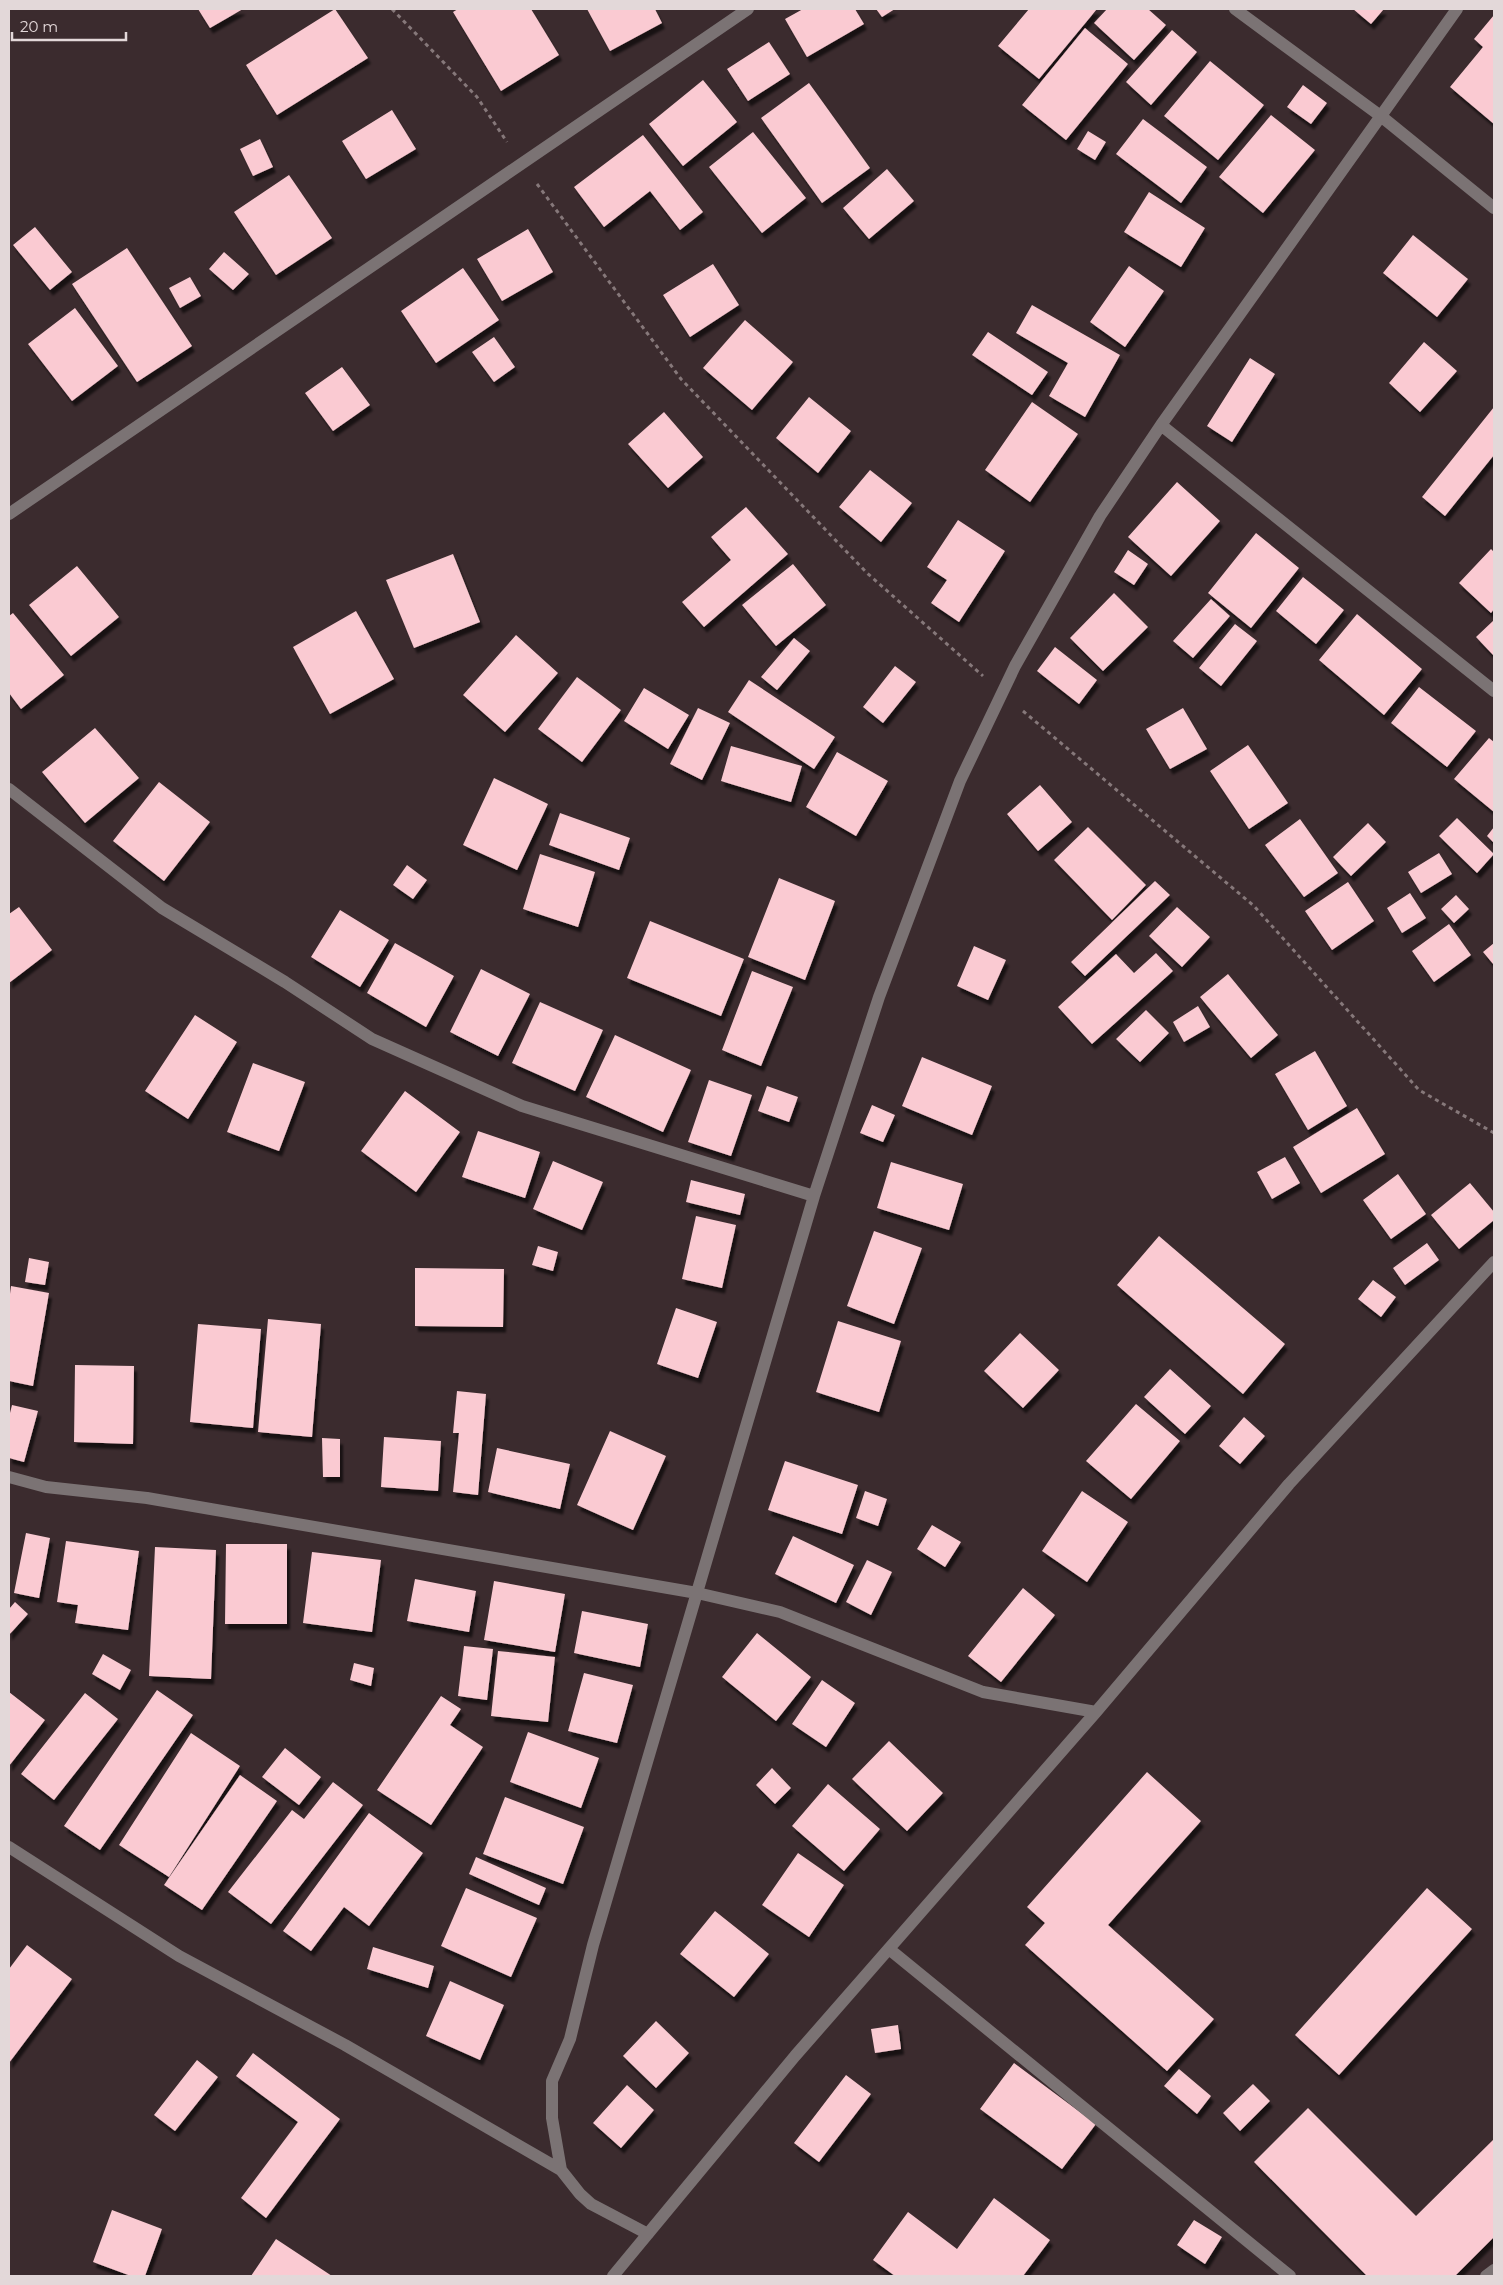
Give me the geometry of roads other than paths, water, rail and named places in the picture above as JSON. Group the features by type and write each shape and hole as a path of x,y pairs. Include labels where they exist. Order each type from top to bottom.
{"street":[{"path":"9,514 748,9"},
{"path":"1235,9 1382,117 1494,208"},
{"path":"561,2170 552,2118 552,2080 570,2039 593,1945 814,1196 878,997 960,781 1003,693 1100,516 1161,425 1382,117 1457,9"},
{"path":"1161,425 1494,691"},
{"path":"9,790 162,908 285,982 372,1039 522,1106 814,1196"},
{"path":"613,2276 795,2056 1096,1712 1289,1484 1494,1262"},
{"path":"9,1477 46,1487 147,1498 698,1593 780,1612 983,1692 1096,1712"},
{"path":"9,1847 178,1956 345,2045 561,2170 580,2194 591,2204 648,2234"},
{"path":"889,1949 1290,2276"},
{"path":"1486,2276 1494,2270"}]}
